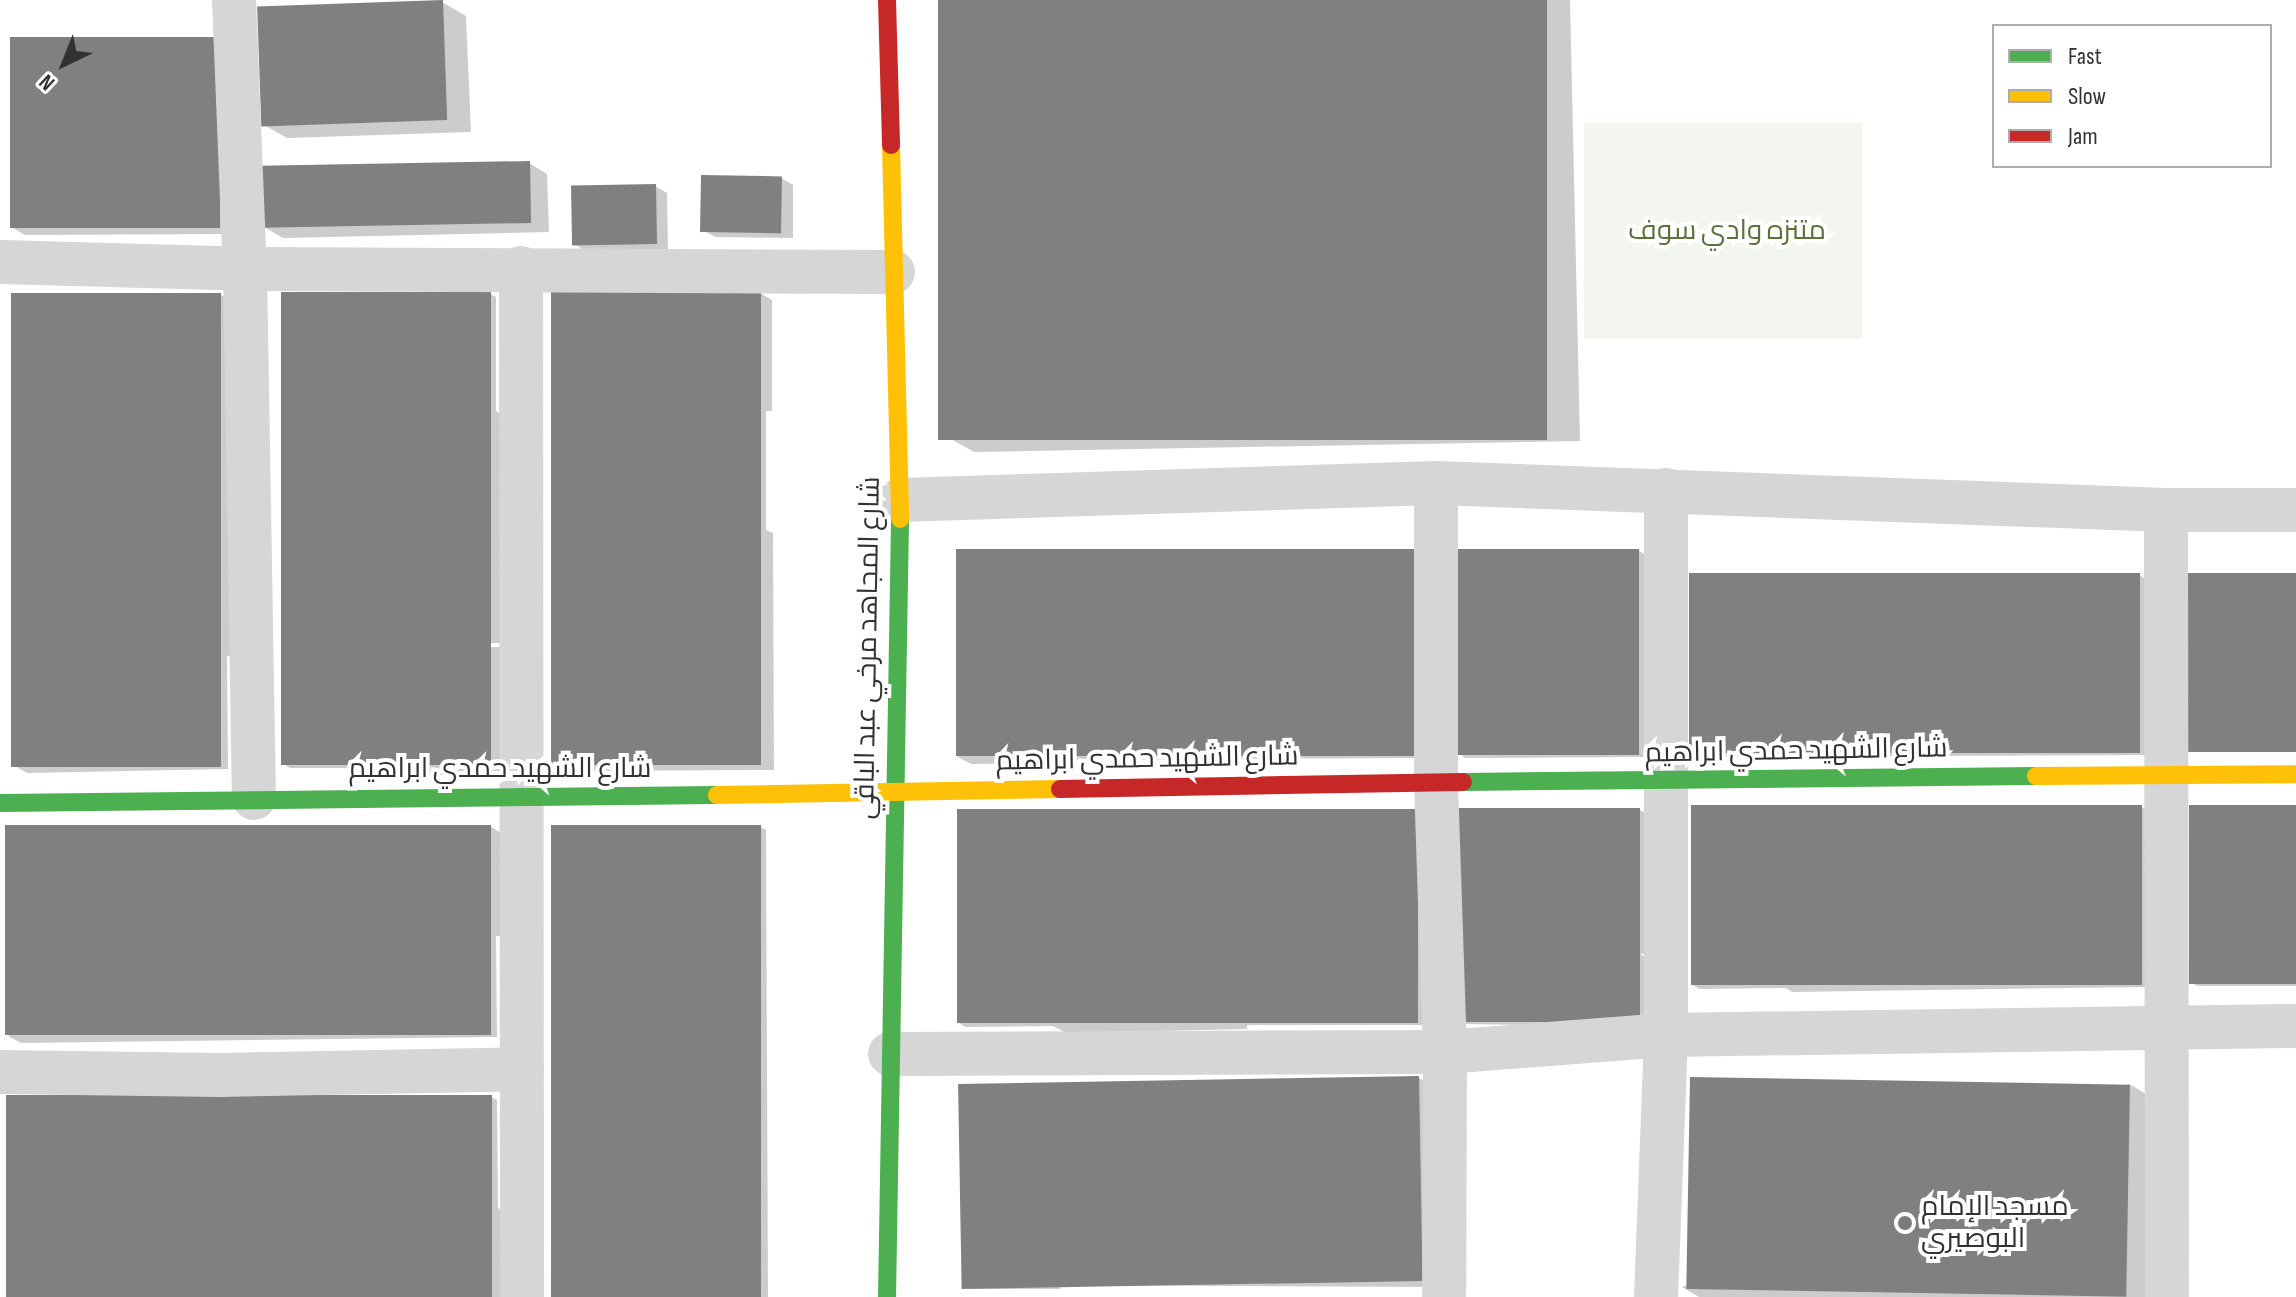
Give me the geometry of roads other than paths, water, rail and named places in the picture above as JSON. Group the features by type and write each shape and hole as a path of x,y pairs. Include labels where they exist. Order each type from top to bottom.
{"street":[{"path":"234,0 245,269 254,798"},
{"name":"شارع المجاهد مرخي عبد الباقي","path":"887,0 900,500 887,1297"},
{"path":"0,262 245,269 893,272"},
{"path":"521,268 522,1297"},
{"path":"1436,483 1436,782 1445,1052 1444,1297"},
{"path":"900,500 1436,483 2166,510 2296,510"},
{"path":"1656,1297 1666,1035 1666,490"},
{"path":"2166,510 2167,1297"},
{"name":"شارع الشهيد حمدي ابراهيم","path":"0,803 254,798 523,799 1436,782 2296,774"},
{"path":"890,1054 1445,1052 1666,1035 2296,1026"},
{"path":"0,1072 220,1075 522,1069"}],"place":[{"name":"مسجد الإمام البوصيري","path":"1905,1223"}],"park label":[{"name":"متنزه وادي سوف","path":"1727,231"}]}
